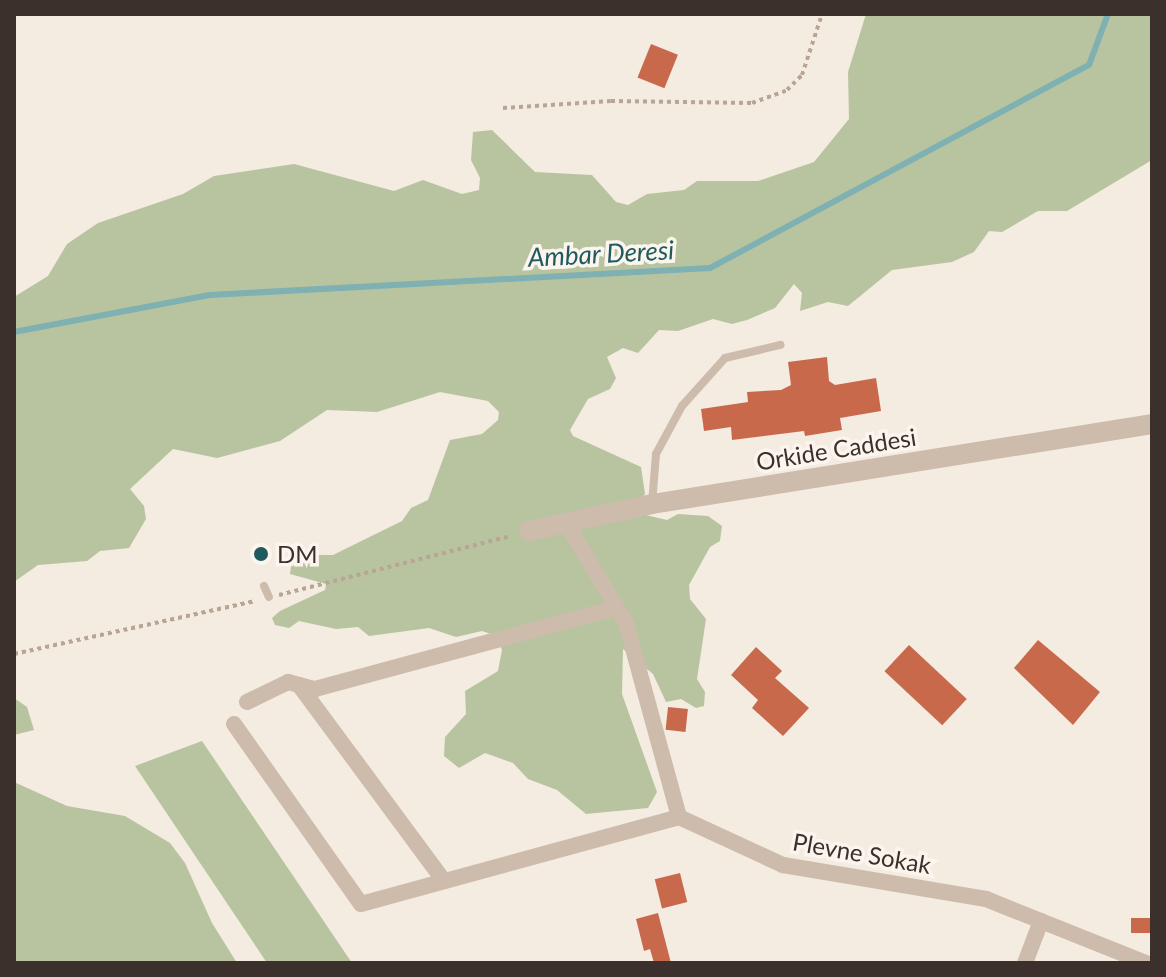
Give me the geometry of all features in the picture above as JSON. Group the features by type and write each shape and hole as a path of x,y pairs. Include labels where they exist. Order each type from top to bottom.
{"street":[{"name":"Orkide Caddesi","path":"529,531 652,504 1152,424"},
{"path":"234,724 361,904 679,817 626,623 566,523"},
{"path":"247,702 288,682 315,689 616,608"},
{"path":"299,685 444,881"},
{"name":"Plevne Sokak","path":"679,817 783,865 986,899 1146,963"},
{"path":"1025,963 1041,921"}],"lane":[{"path":"652,504 656,454 682,406 725,358 780,345"},
{"path":"264,586 269,597"}],"path":[{"path":"503,108 611,101 752,103 787,90 802,75 822,14"}],"green space":[{"path":"866,14 1152,14 1152,160 1067,211 1038,211 1002,232 989,231 974,252 952,262 892,270 848,306 828,302 800,311 802,293 794,284 775,308 747,320 732,324 713,319 678,331 659,330 638,353 623,348 607,357 616,378 610,389 588,399 570,430 573,436 641,467 645,494 633,512 667,520 678,514 708,516 722,526 720,541 710,547 689,585 690,599 706,619 697,679 705,692 704,706 696,708 681,699 666,702 653,674 623,649 622,694 657,792 648,808 586,814 557,790 528,779 513,763 485,753 459,768 444,756 445,737 466,714 465,691 498,671 502,650 497,636 482,631 456,637 429,628 369,636 358,627 336,629 299,621 289,628 275,625 272,618 280,611 325,590 326,584 290,574 291,567 307,555 333,555 402,521 411,508 428,500 450,440 482,434 498,420 499,412 488,401 440,392 377,412 327,410 280,441 217,458 173,449 130,489 144,506 146,519 129,548 100,551 87,561 38,565 14,582 14,297 48,276 67,244 98,223 183,194 214,176 294,164 394,191 423,180 462,194 479,190 480,178 471,160 473,132 492,130 535,172 592,175 616,202 628,205 647,194 684,190 697,181 758,181 814,162 849,119 848,72"},
{"path":"14,698 27,707 34,730 14,735"},
{"path":"202,741 352,963 267,963 135,766"},
{"path":"14,782 67,806 125,816 170,843 185,863 212,923 237,963 14,963"}],"building":[{"path":"651,44 678,55 664,88 638,77"},
{"path":"827,357 829,381 835,385 876,378 881,411 840,418 842,430 805,436 804,431 732,440 731,427 704,431 701,409 748,402 747,392 781,390 791,385 788,362"},
{"path":"1038,640 1100,692 1073,725 1014,668"},
{"path":"909,645 967,699 942,725 884,671"},
{"path":"756,647 782,671 775,678 809,708 783,736 752,708 758,700 731,675"},
{"path":"668,707 688,709 685,732 666,730"},
{"path":"680,873 687,902 662,908 655,879"},
{"path":"658,913 671,963 654,963 650,949 644,951 636,919"},
{"path":"1131,918 1152,918 1152,933 1131,933"}],"waterway":[{"name":"Ambar Deresi","path":"14,332 210,295 710,268 1089,65 1108,14"}],"place":[{"name":"DM","path":"261,554"}]}
